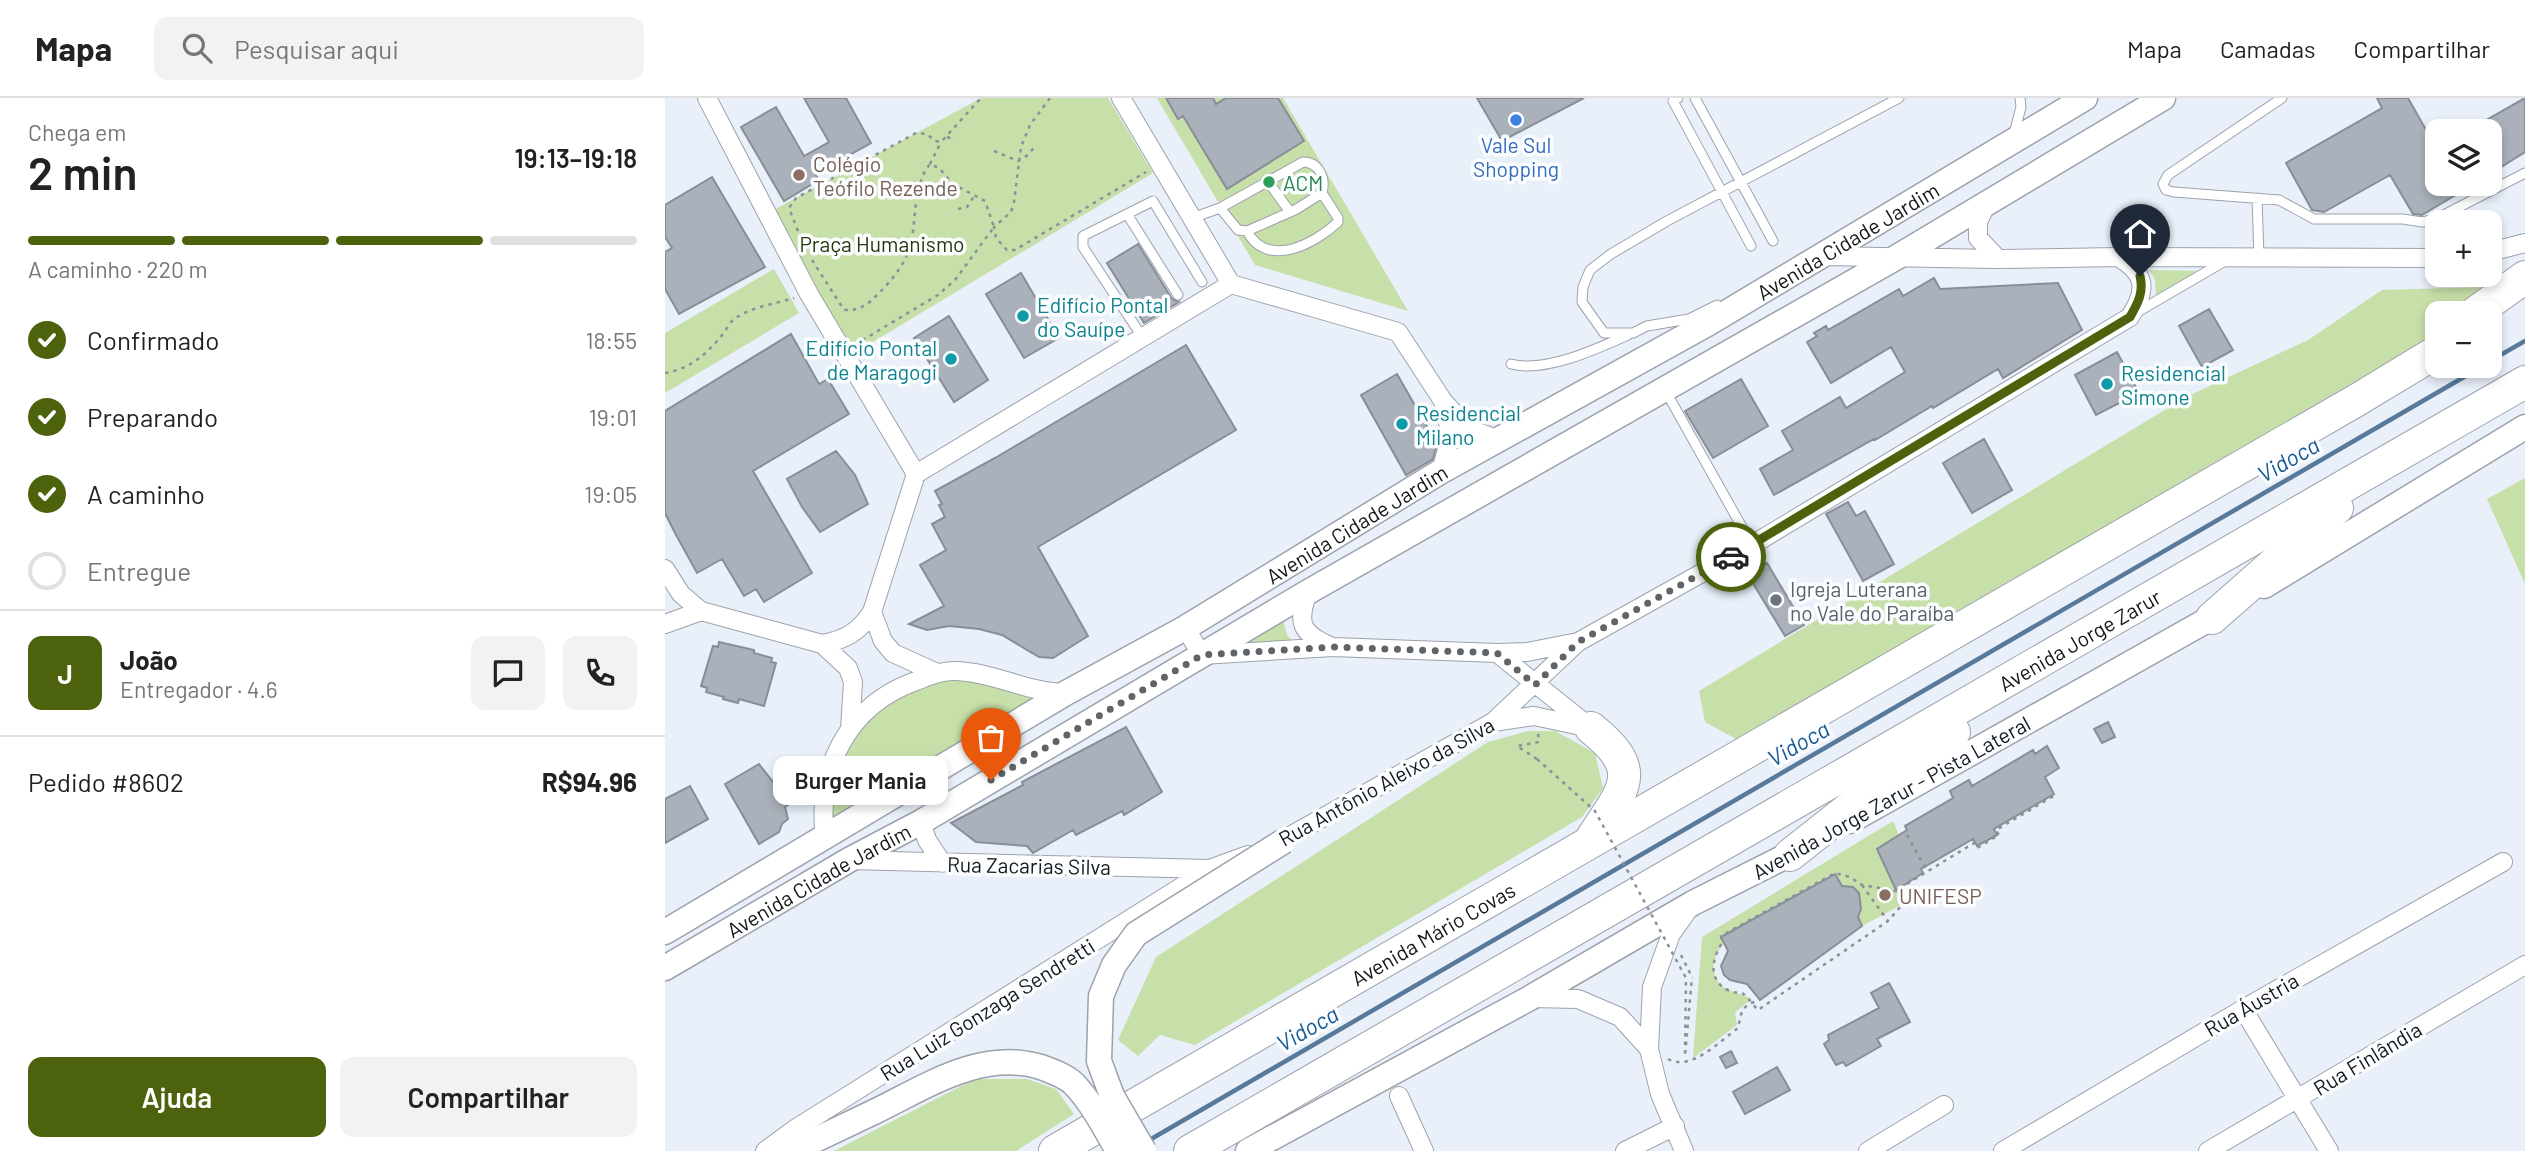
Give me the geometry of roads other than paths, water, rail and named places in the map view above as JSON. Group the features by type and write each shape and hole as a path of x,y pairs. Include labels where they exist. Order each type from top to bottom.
{"highway":[{"path":"2492,301 2525,277"},
{"path":"2502,312 2525,298"},
{"path":"2357,400 2425,350"},
{"path":"1590,842 2425,359"},
{"name":"Avenida Jorge Zarur","path":"1190,1151 1630,895 2150,600 2525,382"},
{"path":"2212,618 2341,505 2425,440"},
{"path":"1790,855 1871,792 2034,675 2150,600"},
{"path":"1590,842 1616,801 1625,775 1623,760 1608,742 1591,728"},
{"name":"Avenida Mário Covas","path":"1055,1151 1590,842"}],"main road":[{"name":"Avenida Cidade Jardim","path":"665,932 1066,694 1185,628 1440,472 1709,323 2085,98"},
{"name":"Avenida Cidade Jardim","path":"665,968 849,860 921,822 1308,592 1897,257 2163,98"},
{"name":"Avenida Jorge Zarur - Pista Lateral","path":"1248,1151 1530,998 1693,903 1790,855 2212,618 2525,427"},
{"path":"1144,1151 1112,1096 1099,1061 1101,996 1114,965 1136,934 1284,841"},
{"path":"792,1151 972,1066 993,1062 1019,1062 1051,1070 1072,1082 1091,1106 1118,1151"}],"street":[{"path":"707,98 809,294 916,474"},
{"path":"1121,98 1231,284 1398,332 1443,401 1469,429 1497,439"},
{"path":"1988,202 1978,222 1978,239 1998,259"},
{"path":"2502,249 2525,243"},
{"path":"1817,260 1897,257 2425,258"},
{"path":"1185,628 1202,655 1333,647 1527,652 1578,642 1752,545 2130,317 2139,303 2143,287 2140,276 2131,264 2118,257"},
{"path":"665,569 681,594 701,611 822,644 840,641 863,626 872,612 916,474 1231,284"},
{"path":"1440,472 1450,440 1450,425 1443,401"},
{"path":"1308,592 1302,608 1305,631 1314,639 1333,647"},
{"path":"665,624 701,611"},
{"path":"872,612 883,641 893,653 937,673"},
{"name":"Rua Antônio Aleixo da Silva","path":"1210,869 1284,841 1493,722 1578,642"},
{"path":"822,644 848,668 853,682 850,729"},
{"path":"1497,653 1591,728"},
{"path":"825,838 823,793 837,750 850,729 884,696 906,684 937,673 955,671 976,673 1043,693 1066,694"},
{"path":"1493,722 1534,716 1591,728"},
{"path":"921,822 927,840 941,863"},
{"name":"Rua Zacarias Silva","path":"849,860 1210,869"},
{"name":"Rua Áustria","path":"2003,1151 2243,1009 2503,862"},
{"name":"Rua Luiz Gonzaga Sendretti","path":"765,1151 795,1129 1210,869"},
{"path":"1684,1151 1660,1094 1652,987 1671,934 1693,903"},
{"name":"Rua Finlândia","path":"2208,1151 2525,965"},
{"path":"1530,998 1578,999 1620,1017 1658,1051"},
{"path":"2243,1009 2329,1151"},
{"path":"1399,1096 1424,1151"},
{"path":"1868,1151 1944,1105"},
{"path":"1625,1151 1675,1126"}],"lane":[{"path":"1678,98 1673,101 1751,246"},
{"path":"1695,98 1773,240"},
{"path":"1633,333 1604,332 1597,326 1582,302 1583,287 1590,270 1655,228 1899,98"},
{"path":"2013,142 2021,98"},
{"path":"2282,98 2168,174 2164,184 2166,190 2279,200 2314,219 2403,219 2421,222 2436,219 2525,173"},
{"path":"1192,218 1220,208 1267,180 1308,161 1317,167 1324,182 1322,192 1339,220 1330,229 1307,244 1285,251 1265,249 1252,240 1247,231"},
{"path":"1267,180 1290,212"},
{"path":"1220,208 1238,230 1247,231 1290,212 1322,192"},
{"path":"2257,198 2259,257"},
{"path":"1143,338 1124,313 1081,241 1083,236 1153,201 1202,282"},
{"path":"1127,214 1178,295"},
{"path":"2130,317 2231,257"},
{"path":"1735,295 1817,260"},
{"path":"1511,364 1535,366 1596,350 1657,323 1689,319 1724,301"},
{"path":"1664,388 1752,545"}],"waterway":[{"name":"Vidoca","path":"2502,354 2525,341"},
{"name":"Vidoca","path":"1146,1142 2462,378"}],"place":[{"name":"Vale Sul Shopping","path":"1516,120"},
{"name":"Colégio Teófilo Rezende","path":"799,175"},
{"name":"ACM","path":"1269,182"},
{"name":"Edifício Pontal do Sauípe","path":"1023,316"},
{"name":"Edifício Pontal de Maragogi","path":"951,359"},
{"name":"Residencial Simone","path":"2107,384"},
{"name":"Residencial Milano","path":"1402,424"},
{"name":"Igreja Luterana no Vale do Paraíba","path":"1776,600"},
{"name":"Burger Mania","path":"991,780"},
{"name":"UNIFESP","path":"1885,895"}],"park label":[{"name":"Praça Humanismo","path":"882,243"}]}
